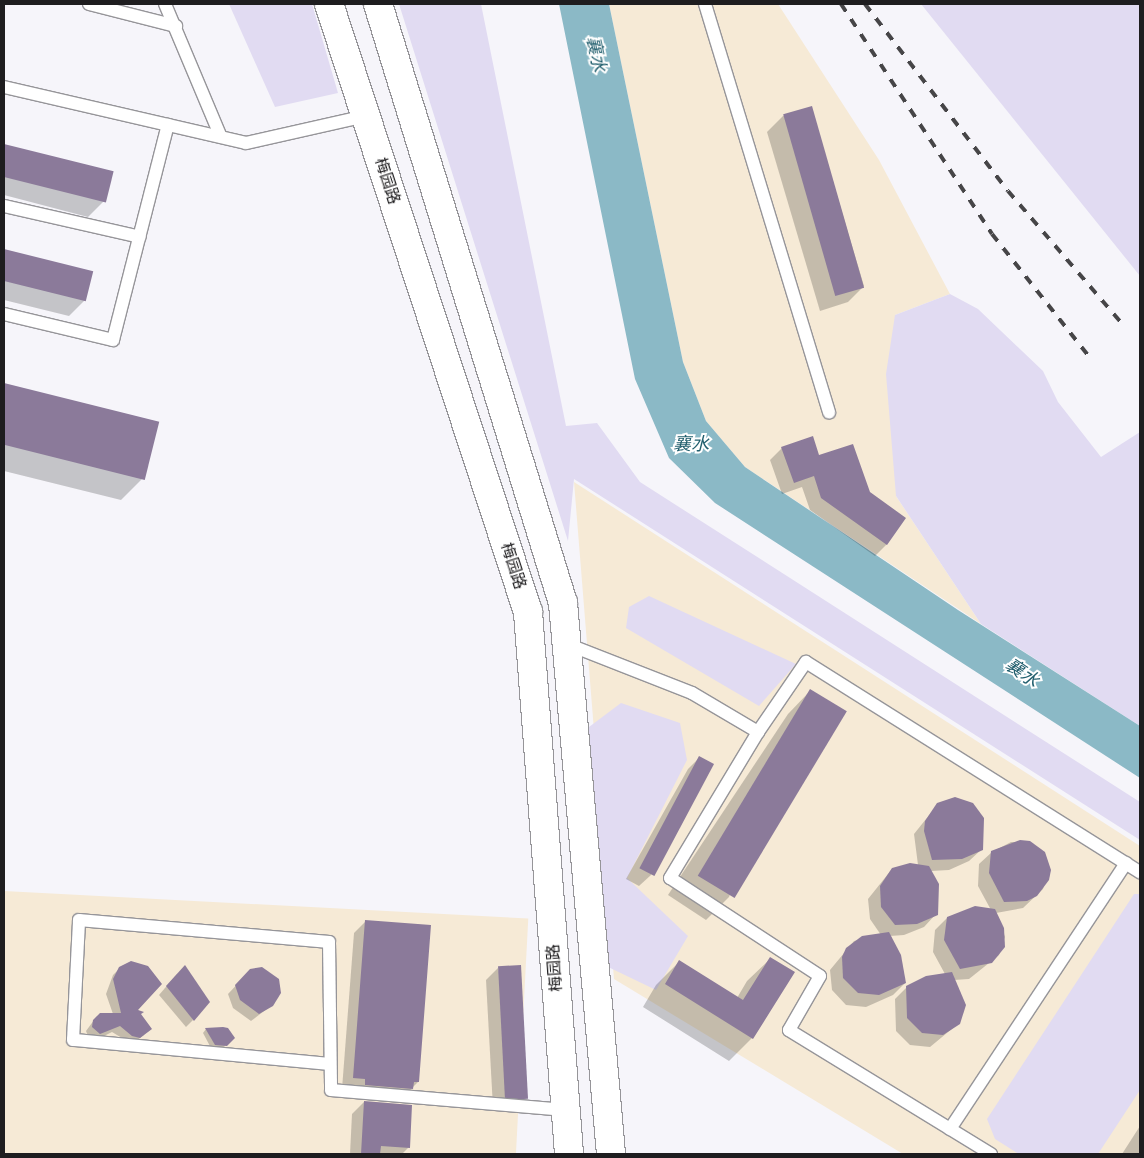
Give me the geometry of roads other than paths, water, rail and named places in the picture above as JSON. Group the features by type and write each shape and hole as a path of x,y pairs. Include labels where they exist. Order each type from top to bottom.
{"main road":[{"name":"梅园路","path":"329,4 528,612 569,1154"},
{"path":"378,4 563,603 611,1154"}],"lane":[{"path":"89,4 176,26"},
{"path":"165,4 176,26 221,137"},
{"path":"705,4 829,413"},
{"path":"4,87 246,143 366,116"},
{"path":"4,314 113,340 168,125"},
{"path":"4,206 140,237"},
{"path":"567,644 692,693 758,732"},
{"path":"991,1154 788,1030 820,976 670,878 758,732 806,662 1140,872"},
{"path":"950,1129 1126,863"},
{"path":"329,1064 73,1040 79,920 329,942 329,1064 331,1090 566,1110"}],"water":[{"name":"襄水","path":"559,4 609,4 683,362 706,421 745,467 958,610 1140,726 1140,778 715,503 669,458 635,379"}],"railway":[{"path":"841,4 992,234 1092,360"},
{"path":"865,4 1008,191 1124,326"}]}
